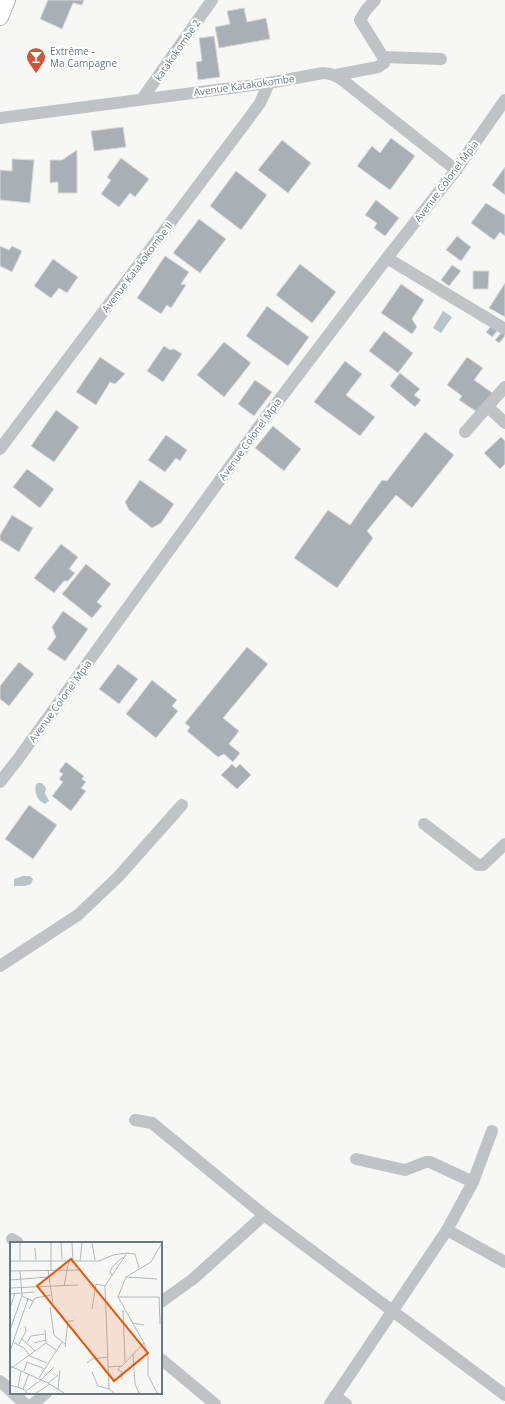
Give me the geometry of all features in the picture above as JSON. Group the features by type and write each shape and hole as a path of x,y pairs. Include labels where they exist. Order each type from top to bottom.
{"main road":[{"path":"0,17 8,0"}],"street":[{"name":"katakokombe 2","path":"142,99 212,0"},
{"path":"375,0 360,20 383,57 440,59"},
{"name":"Avenue Katakokombe","path":"0,118 269,83 323,72 336,75 378,67 384,63 383,57"},
{"path":"336,75 456,170"},
{"name":"Avenue Katakokombe II","path":"0,449 260,104 269,83"},
{"name":"Avenue Colonel Mpia","path":"0,782 18,760 256,429 456,170 505,100"},
{"path":"387,258 505,329"},
{"path":"465,432 505,387"},
{"path":"488,407 505,423"},
{"path":"0,966 78,915 118,877 182,805"},
{"path":"424,824 478,866 483,865 505,844"},
{"path":"135,1120 152,1124 264,1215 505,1395"},
{"path":"346,1404 332,1400 447,1230 473,1182 492,1131"},
{"path":"356,1159 406,1170 426,1162 430,1162 473,1182"},
{"path":"162,1301 193,1279 264,1215"},
{"path":"447,1230 505,1262"},
{"path":"162,1360 215,1404"},
{"path":"0,1381 10,1390"},
{"path":"14,1394 25,1404"},
{"path":"33,1404 45,1394"}],"shaded area":[{"path":"443,311 452,317 441,333 433,328"},
{"path":"38,783 42,783 46,788 45,793 49,801 45,804 40,801 36,793 35,787"},
{"path":"23,876 30,876 33,879 31,884 25,886 14,886 14,879"}],"building":[{"path":"48,0 84,0 82,5 73,3 62,29 40,19"},
{"path":"244,8 247,22 266,18 270,39 219,48 215,27 230,24 227,11"},
{"path":"214,36 220,77 198,80 196,62 202,61 199,38"},
{"path":"123,127 126,147 94,151 91,131"},
{"path":"391,138 415,156 390,190 357,166 372,146 380,153"},
{"path":"282,140 311,163 288,193 258,170"},
{"path":"77,150 77,193 58,193 58,182 50,183 50,160 62,160"},
{"path":"121,158 149,179 135,197 130,193 119,207 101,194 111,180 107,177"},
{"path":"12,159 34,160 30,203 0,200 0,170 12,171"},
{"path":"505,167 505,195 492,185"},
{"path":"236,171 267,195 241,230 210,206"},
{"path":"376,200 399,218 385,236 374,228 377,223 365,215"},
{"path":"486,203 505,215 505,236 500,232 494,240 471,223"},
{"path":"199,219 226,239 200,273 173,253"},
{"path":"457,236 471,247 461,261 446,250"},
{"path":"0,246 9,250 12,246 22,251 12,272 0,266"},
{"path":"165,256 189,272 181,284 186,285 171,308 167,305 161,314 137,298"},
{"path":"53,259 78,277 67,293 59,288 51,298 34,286"},
{"path":"300,264 336,292 312,323 276,295"},
{"path":"452,265 461,271 449,286 441,280"},
{"path":"473,271 489,271 488,289 473,289"},
{"path":"505,283 505,317 489,308"},
{"path":"401,284 424,300 412,319 417,327 412,334 381,313"},
{"path":"267,306 309,337 288,366 246,336"},
{"path":"493,324 499,329 492,337 486,332"},
{"path":"384,331 413,353 398,373 369,351"},
{"path":"502,332 505,336 499,343 495,340"},
{"path":"224,342 251,363 224,397 197,375"},
{"path":"164,346 170,350 174,349 182,354 163,382 147,371"},
{"path":"100,357 125,374 115,384 110,382 96,405 76,392"},
{"path":"467,357 483,368 474,380 494,394 480,414 459,400 462,396 447,385"},
{"path":"345,361 362,374 346,395 375,417 360,436 314,402"},
{"path":"400,373 420,389 414,395 421,400 415,407 390,386"},
{"path":"255,380 272,392 254,416 238,404"},
{"path":"56,410 79,427 54,462 31,446"},
{"path":"273,426 301,449 284,471 255,448"},
{"path":"425,432 454,455 412,508 396,495 367,531 373,538 337,588 294,558 328,510 350,525 382,480 387,481"},
{"path":"166,435 187,450 180,461 176,458 165,472 148,460"},
{"path":"501,437 505,441 505,464 500,469 484,453"},
{"path":"27,469 54,489 40,508 13,487"},
{"path":"140,480 174,504 161,523 152,528 129,510 125,502"},
{"path":"12,515 33,528 19,552 0,540 0,535"},
{"path":"61,544 78,557 69,569 75,573 68,581 64,581 54,593 34,578"},
{"path":"86,564 111,584 97,602 102,606 92,618 62,594"},
{"path":"63,611 88,629 65,661 47,649 56,637 52,627"},
{"path":"247,647 268,664 223,718 239,731 229,744 240,753 233,762 224,754 218,757 187,731 190,727 185,723"},
{"path":"19,662 34,674 9,706 0,699 0,686"},
{"path":"118,664 138,679 119,704 99,689"},
{"path":"152,680 177,700 172,706 178,711 156,738 126,714"},
{"path":"66,762 84,776 82,779 86,782 81,788 86,791 71,811 52,796 63,782 59,779 63,774 59,771"},
{"path":"232,764 236,768 240,764 251,775 237,789 221,775"},
{"path":"29,805 57,825 33,859 5,839"}],"place":[{"name":"Extrême - Ma Campagne","path":"36,74"}]}
